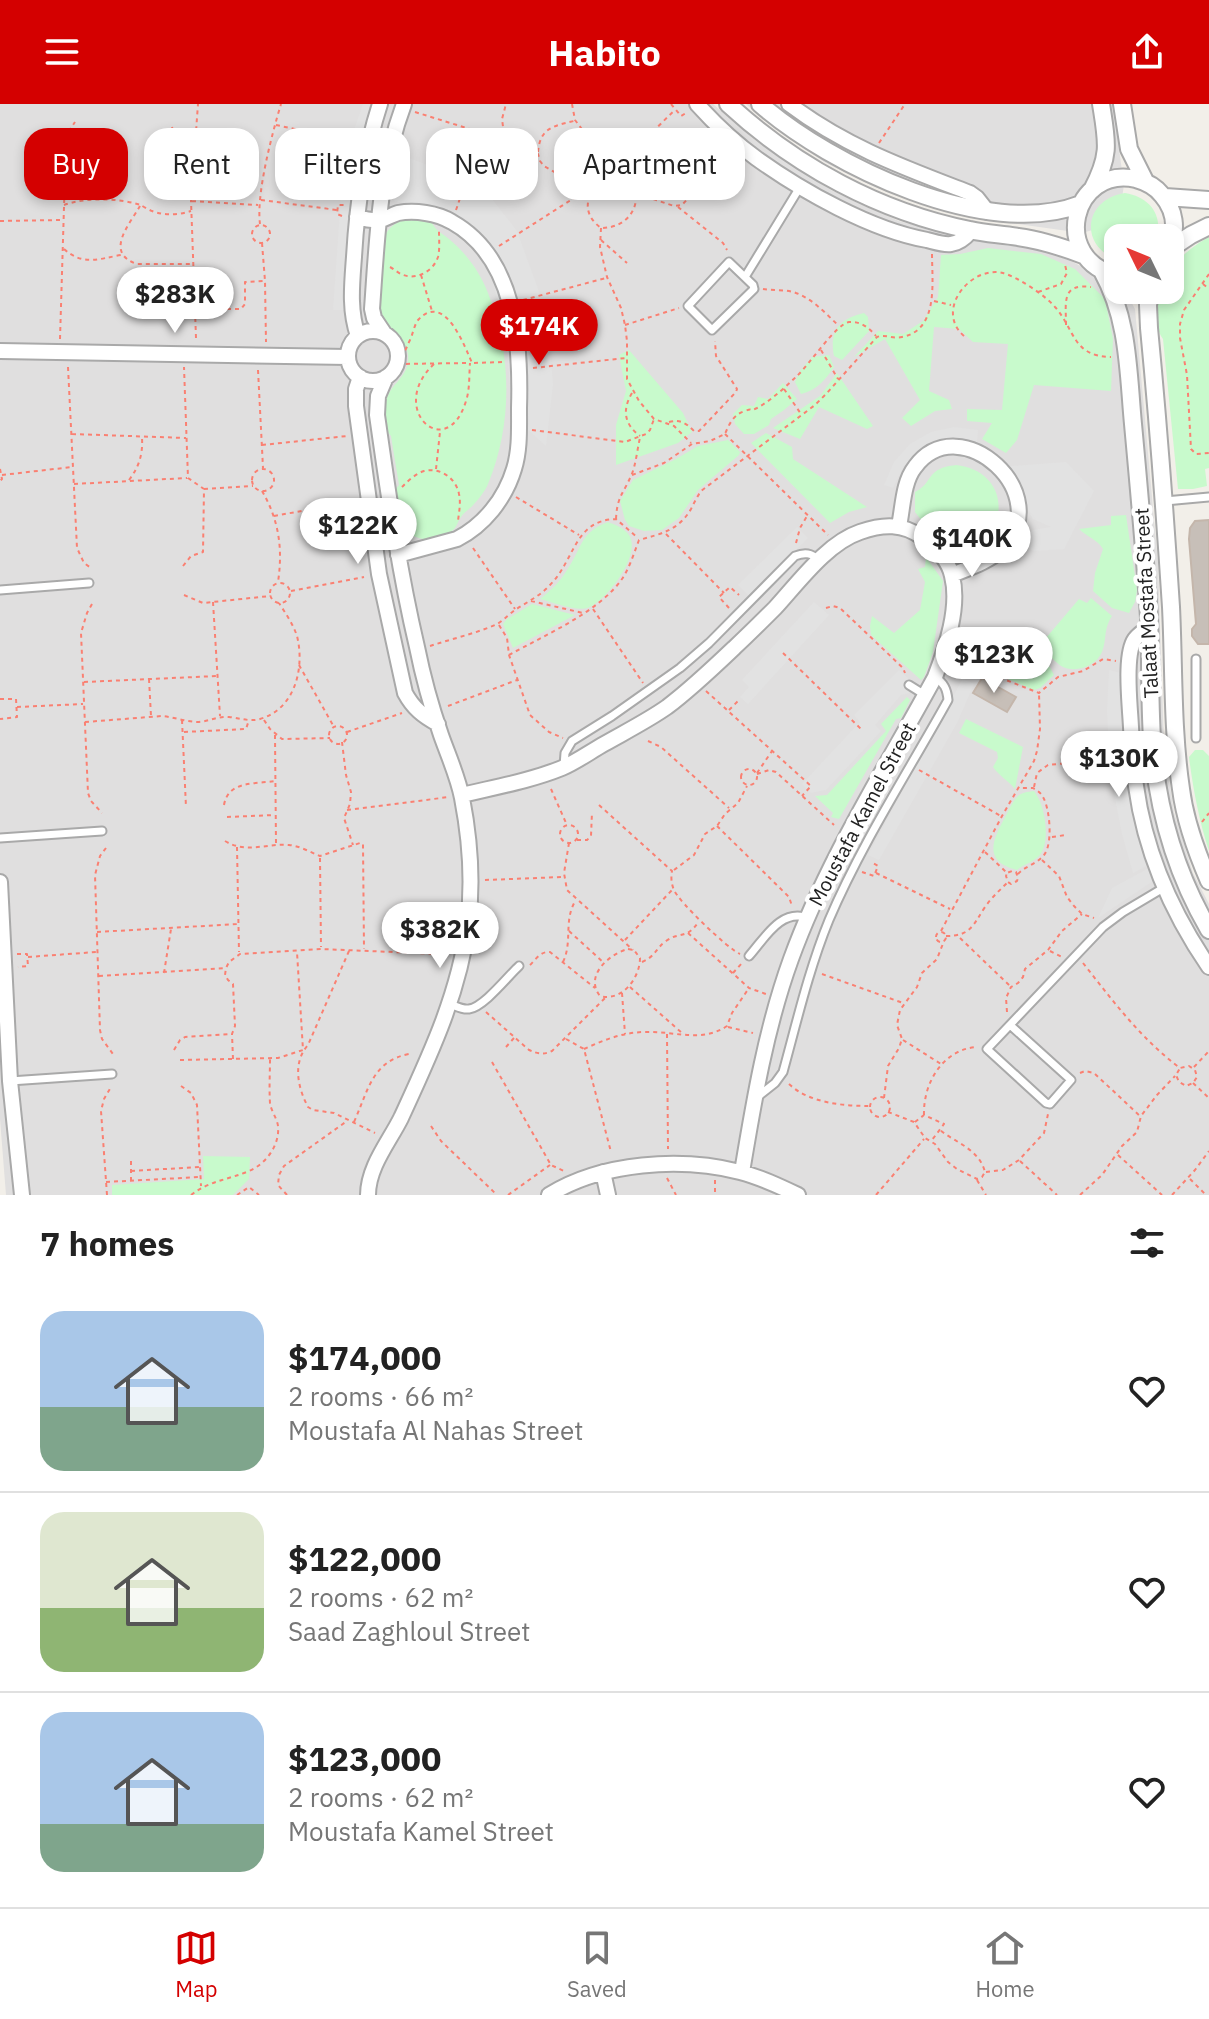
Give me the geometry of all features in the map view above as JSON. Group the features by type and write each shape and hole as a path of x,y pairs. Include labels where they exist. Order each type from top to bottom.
{"street":[{"path":"373,128 380,104"},
{"path":"728,104 794,156 889,206 971,231 1020,237 1083,255"},
{"path":"760,104 791,129 862,169 909,190 952,204 1012,215 1048,214 1081,204"},
{"path":"789,104 871,153 970,193 988,212"},
{"path":"1101,104 1106,152 1101,173 1076,216 1075,230 1083,255 1104,274"},
{"path":"1122,104 1129,149 1145,181"},
{"path":"384,333 372,309 379,221 383,182 403,106"},
{"path":"693,107 719,128"},
{"path":"745,149 800,187 863,219 919,239 948,245 957,243 971,231"},
{"path":"1092,190 1108,180 1127,177 1145,181 1165,197 1174,224"},
{"path":"1165,197 1209,200"},
{"path":"358,336 352,317 351,296 360,200"},
{"path":"357,217 379,221 398,213 418,212 445,219 471,236 489,253 501,278 517,332 520,365 518,450 514,471 505,491 488,515 461,537 398,555"},
{"path":"1184,239 1209,226"},
{"name":"Talaat Mostafa Street","path":"1117,304 1127,358 1144,538 1153,752 1159,795 1176,862 1209,930"},
{"name":"Talaat Mostafa Street","path":"1148,304 1165,501 1175,739 1191,835 1209,881"},
{"path":"366,332 384,333 398,349 397,364 386,377 378,380 360,377 350,365 349,349 358,336 366,332"},
{"path":"0,351 348,357"},
{"path":"360,377 356,406 379,574 405,693 425,718 436,718"},
{"path":"368,1195 374,1168 436,1043 450,1004 462,964 470,881 462,795 417,650 398,555 377,415 378,396 386,377"},
{"path":"462,795 564,767 667,706 763,620 819,560 856,533 877,526 899,526 916,533 943,558 952,575 1003,549 1017,526 1020,513 1017,497 1002,470 977,452 947,446 925,456 909,476 899,526"},
{"name":"Moustafa Kamel Street","path":"742,1172 767,1037 792,957 826,877 935,677 952,615 952,575"},
{"path":"1149,627 1132,644 1130,663 1135,784 1144,827 1165,887 1184,928 1209,967"},
{"path":"0,882 10,1081 22,1195"},
{"path":"549,1195 603,1172 660,1165 715,1167 742,1172 798,1195"},
{"path":"603,1172 608,1195"}],"lane":[{"path":"745,277 800,187"},
{"path":"729,262 754,287 712,330 688,306 729,262"},
{"path":"1165,501 1209,497"},
{"path":"564,767 565,753 572,741 680,668 737,616 795,556 812,554 819,560"},
{"path":"0,590 89,583"},
{"path":"1196,659 1196,738"},
{"path":"754,1099 783,1072 811,971 829,922 853,868 948,700 947,690 935,677"},
{"path":"908,682 925,695"},
{"path":"0,838 102,831"},
{"path":"1010,1025 1071,1080 1048,1104 987,1049 1103,927 1165,887"},
{"path":"749,956 779,922 792,915 808,918"},
{"path":"450,1004 469,1009 479,1006 524,966"},
{"path":"10,1081 112,1074"}],"path":[{"path":"196,128 198,104"},
{"path":"260,224 259,205 281,104 274,104"},
{"path":"503,128 506,104"},
{"path":"572,104 580,128"},
{"path":"671,104 682,116 693,107"},
{"path":"871,153 905,104"},
{"path":"403,106 469,128"},
{"path":"656,128 675,110"},
{"path":"554,172 540,161 541,138 560,124 575,120"},
{"path":"75,122 66,141 64,352 72,434 77,548 84,563 91,568"},
{"path":"275,125 289,128"},
{"path":"64,205 100,199 141,205 166,214 192,211"},
{"path":"260,200 337,210"},
{"path":"376,257 402,275 412,277 429,271 439,255 445,219 455,200"},
{"path":"489,253 570,200"},
{"path":"589,200 589,214 601,228 625,222 636,200"},
{"path":"657,200 677,206 723,243 729,262"},
{"path":"677,206 689,200"},
{"path":"188,478 190,354 195,309 191,201 259,205"},
{"path":"141,205 121,239 122,255 128,262 194,264"},
{"path":"0,221 64,220"},
{"path":"260,224 268,227 271,235 262,243 257,242 252,234 260,224"},
{"path":"601,228 607,277 625,325 627,379 654,419 674,426 692,444"},
{"path":"600,239 627,263"},
{"path":"639,540 665,533 683,519 701,491 821,399 877,337 904,337 921,326 932,301 932,241"},
{"path":"262,243 265,281 263,468"},
{"path":"1036,292 1056,287 1065,279 1067,273 1059,246"},
{"path":"63,248 71,255 90,261 122,255"},
{"path":"964,336 953,323 953,306 974,279 1003,273 1054,306 1078,344 1096,357 1127,358"},
{"path":"1209,274 1184,310 1180,324 1187,375 1191,449 1196,454 1209,453"},
{"path":"421,275 432,312"},
{"path":"509,304 607,277"},
{"path":"1066,326 1065,299 1068,293 1073,288 1104,280"},
{"path":"195,309 241,309 245,304 245,282 265,281"},
{"path":"1202,284 1209,289"},
{"path":"754,287 794,291 811,300 839,326"},
{"path":"932,301 953,306"},
{"path":"625,325 688,306"},
{"path":"434,364 419,382 416,402 427,426 440,431 457,417 466,402 471,363 456,328 445,317 432,312 417,321 397,364 471,363 520,365 627,358"},
{"path":"632,475 664,463 692,444 725,434 735,416 755,409 783,389 821,350 839,326 849,322 860,323 870,328 877,337"},
{"path":"668,423 681,421 694,431 701,430 736,392 736,386 716,356 712,330"},
{"path":"821,350 838,380"},
{"path":"783,389 801,415"},
{"path":"633,392 625,415 630,427 641,437"},
{"path":"519,429 625,442 641,437 650,430 654,419"},
{"path":"435,470 440,431"},
{"path":"72,434 187,438"},
{"path":"262,445 360,434"},
{"path":"725,434 837,545"},
{"path":"129,481 139,465 142,437"},
{"path":"616,519 618,501 632,475 641,437"},
{"path":"2,475 73,467"},
{"path":"254,486 255,473 263,468"},
{"path":"262,491 270,488 274,481 269,470 263,468"},
{"path":"0,469 0,481"},
{"path":"389,498 424,471 435,470 453,480 460,499 461,537 515,610"},
{"path":"74,484 188,478 204,489 254,486 262,491 274,516 281,549 278,582"},
{"path":"183,566 190,556 203,552 204,489"},
{"path":"505,491 580,535"},
{"path":"274,516 369,499"},
{"path":"795,556 796,541 808,515"},
{"path":"417,650 498,624 531,601 561,574 580,535 598,522 616,519 639,540"},
{"path":"665,533 724,593"},
{"path":"509,655 584,613 609,595 623,578 639,540"},
{"path":"291,591 379,574"},
{"path":"278,582 284,583 291,591 288,600 279,603 270,596 273,585 278,582"},
{"path":"737,616 719,598 730,587 748,605"},
{"path":"184,595 203,603 270,596"},
{"path":"531,601 584,613"},
{"path":"213,602 220,716"},
{"path":"85,722 172,716 201,722 220,716 249,720 264,718 286,702 295,685 299,665 297,636 279,603"},
{"path":"92,604 81,633 88,793 102,813"},
{"path":"826,608 833,606 845,612 903,668 908,682"},
{"path":"592,608 648,691"},
{"path":"498,624 507,638 509,655 530,715 549,732 572,741"},
{"path":"783,653 862,730"},
{"path":"943,655 1039,693"},
{"path":"1039,693 1058,677 1083,671 1103,659 1130,663"},
{"path":"299,665 334,727"},
{"path":"83,682 217,676"},
{"path":"149,679 151,718"},
{"path":"436,718 518,679"},
{"path":"696,683 811,786 802,796"},
{"path":"944,941 936,938 938,932 1029,771 1037,751 1039,693"},
{"path":"0,699 15,698 17,707 16,718 0,719"},
{"path":"729,711 740,699"},
{"path":"17,707 84,704"},
{"path":"347,732 415,708"},
{"path":"264,718 275,735 287,740 330,738 335,743 345,740 347,732"},
{"path":"182,719 186,807"},
{"path":"183,732 246,729 249,720"},
{"path":"330,738 334,727 339,726 347,732"},
{"path":"275,735 276,845"},
{"path":"648,741 661,747 730,809"},
{"path":"342,742 351,792 344,818 353,846"},
{"path":"747,786 756,783 757,774 773,750"},
{"path":"1033,788 1037,773 1048,765 1111,759"},
{"path":"912,766 1002,816"},
{"path":"747,786 741,780 742,772 750,769 757,774"},
{"path":"757,774 769,770 776,772 847,837"},
{"path":"545,774 566,824"},
{"path":"224,805 230,790 238,786 276,781"},
{"path":"672,871 694,855 705,834 717,826 742,798 747,786"},
{"path":"1008,882 1017,881 1018,874 1025,867 1041,859 1051,837 1043,797 1033,788 1019,788"},
{"path":"347,810 462,795"},
{"path":"599,805 672,871 673,889 699,919 729,948 749,956 733,973"},
{"path":"576,839 582,841 591,836 592,812"},
{"path":"227,817 276,815"},
{"path":"566,824 577,828 578,836 569,843 562,841 559,835 566,824"},
{"path":"717,826 789,897 792,915"},
{"path":"1051,837 1066,835"},
{"path":"225,841 243,849 276,845 299,847 320,856 361,843 364,951"},
{"path":"524,966 545,951 550,952 605,998 622,992 635,979 640,958 634,950 567,890 564,877 569,843"},
{"path":"237,847 240,954"},
{"path":"106,848 96,865 97,952 100,1030 102,1039 113,1054"},
{"path":"984,852 1007,873"},
{"path":"320,856 321,949"},
{"path":"853,868 873,877 876,873 878,866 860,856"},
{"path":"1041,859 1059,876 1067,897 1082,914 1094,918 1103,927"},
{"path":"1007,873 1012,871 1018,874"},
{"path":"876,873 952,910"},
{"path":"1007,873 1008,882"},
{"path":"470,881 564,877"},
{"path":"941,931 946,936 958,936 970,930 1008,882"},
{"path":"624,941 673,889"},
{"path":"563,963 569,946 570,910 577,899"},
{"path":"1010,1025 1006,998 1011,987 1023,977 1025,969 1082,914"},
{"path":"640,963 653,956 667,940 688,933 699,919"},
{"path":"97,932 239,924"},
{"path":"164,973 171,928"},
{"path":"568,929 604,963"},
{"path":"688,933 749,988 778,998"},
{"path":"941,1065 902,1039 897,1017 917,987 922,973 937,959 946,936"},
{"path":"958,936 1011,987"},
{"path":"233,1059 233,984 225,975 229,962 240,954 321,949 441,954"},
{"path":"180,1060 270,1058 303,1050 308,1045 349,950"},
{"path":"595,988 595,978 604,963 615,953 634,950"},
{"path":"1048,950 1073,958 1150,1044 1180,1068"},
{"path":"296,951 303,1050 298,1070 306,1104 313,1110 334,1113 388,1140"},
{"path":"28,957 97,952"},
{"path":"98,976 226,968"},
{"path":"811,971 904,1004"},
{"path":"629,986 683,1034"},
{"path":"727,1026 749,988"},
{"path":"622,992 625,1034"},
{"path":"479,1006 529,1050 543,1054 552,1051 605,998"},
{"path":"584,1049 625,1034 706,1036 727,1026 767,1037"},
{"path":"667,1033 668,1149"},
{"path":"174,1050 185,1037 232,1034"},
{"path":"506,1047 515,1037"},
{"path":"565,1038 584,1049 611,1152"},
{"path":"884,1098 888,1066 902,1039"},
{"path":"924,1115 929,1083 941,1065 963,1050 987,1049"},
{"path":"1193,1068 1209,1051"},
{"path":"353,1123 377,1071 397,1056 409,1054"},
{"path":"191,1195 210,1183 251,1170 269,1157 278,1138 278,1127 270,1107 270,1058"},
{"path":"492,1062 551,1165 565,1171"},
{"path":"1080,1195 1102,1175 1122,1146 1137,1132 1141,1116 1180,1068 1193,1068"},
{"path":"1176,1075 1182,1085 1190,1085 1197,1077 1193,1068"},
{"path":"783,1072 788,1083 808,1096 835,1104 870,1106"},
{"path":"1071,1080 1081,1072 1094,1073 1141,1116"},
{"path":"1193,1083 1209,1098"},
{"path":"181,1086 191,1093 197,1105 201,1188"},
{"path":"107,1195 101,1111 111,1087"},
{"path":"878,1097 890,1104 884,1116 874,1115 870,1106 878,1097"},
{"path":"985,1172 1003,1170 1019,1160 1044,1133 1048,1104"},
{"path":"888,1112 914,1122 948,1162 977,1179 986,1195"},
{"path":"914,1122 924,1115"},
{"path":"924,1115 944,1124 932,1141"},
{"path":"287,1195 278,1185 284,1166 349,1120"},
{"path":"431,1126 441,1141 497,1195"},
{"path":"940,1130 960,1141 983,1165 985,1172 977,1179"},
{"path":"876,1195 925,1138"},
{"path":"1172,1195 1209,1151"},
{"path":"1117,1154 1162,1195"},
{"path":"131,1159 131,1181"},
{"path":"1019,1160 1057,1195"},
{"path":"508,1195 551,1165"},
{"path":"660,1165 676,1195"},
{"path":"131,1171 200,1167"},
{"path":"178,1168 178,1178"},
{"path":"106,1182 201,1177"},
{"path":"1188,1177 1206,1195"},
{"path":"237,1195 249,1187 259,1195"}],"shaded area":[{"path":"0,104 713,104 741,128 554,128 554,200 745,200 745,131 780,158 860,204 899,221 950,234 1046,251 1104,279 1104,304 1132,304 1158,563 1164,746 1174,812 1193,873 1209,904 1209,1195 6,1195 0,1119"},
{"path":"363,104 374,104 370,128 355,127"},
{"path":"746,104 1116,104 1124,185 1122,198 1096,229 1082,233 944,211 875,187 824,162"},
{"path":"410,158 426,165 426,200 493,200 517,231 547,314 553,384 546,446 512,415 506,334 491,274 459,231 433,210 394,201 410,200"},
{"path":"341,200 358,200 347,263 345,310 333,310"},
{"path":"954,427 978,430 977,442 957,438 936,442 917,452 903,467 893,488 884,485 894,462 910,444 931,432"},
{"path":"1066,462 1094,491 1064,549 1033,551 1020,540 1033,530 1051,527 1033,519 1014,485 986,468"},
{"path":"797,527 808,538 749,596 738,585"},
{"path":"814,602 829,615 748,704 740,697 749,687 742,680"},
{"path":"899,670 912,682 909,693 901,695 875,725 881,731 826,790 811,793 802,784 860,722 854,715"},
{"path":"1109,670 1121,673 1121,722 1127,770 1137,817 1152,863 1133,873 1122,834 1109,752"},
{"path":"963,678 974,684 957,723 879,860 868,855"},
{"path":"1149,868 1153,881 1098,918 1112,888"}],"green space":[{"path":"1125,193 1141,198 1156,214 1158,224 1104,224 1104,252 1096,244 1091,224 1094,213 1111,197"},
{"path":"413,218 432,223 472,263 496,316 505,364 502,437 487,487 462,515 455,528 436,539 414,536 400,523 395,490 399,485 391,436 386,430 387,397 405,372 408,355 404,343 382,314 380,276 383,244 392,227"},
{"path":"1209,237 1209,468 1205,469 1207,486 1178,489 1157,308 1158,304 1184,304 1184,255"},
{"path":"988,248 1041,254 1075,269 1104,298 1106,304 1113,339 1111,391 1034,385 1017,440 1006,453 982,439 992,423 967,421 967,409 1002,410 1008,344 973,342 959,329 934,327 929,391 949,400 952,409 935,411 911,426 902,418 920,400 885,339 854,357 878,331 903,334 923,321 938,297 941,255"},
{"path":"864,313 868,317 869,331 842,360 834,356 833,340 838,327"},
{"path":"629,350 683,413 692,432 678,443 616,465 616,425 626,391 619,355"},
{"path":"829,355 834,367 831,372 816,387 801,394 795,382 800,371 812,357"},
{"path":"837,373 873,426 867,429 819,407 800,439 773,428 820,396"},
{"path":"783,383 797,399 771,419 769,425 754,434 744,434 735,424 733,414 742,405 754,406 758,397 768,399"},
{"path":"766,433 792,447 793,459 867,507 849,512 830,523 751,443"},
{"path":"728,440 740,452 739,455 698,490 679,518 662,530 644,531 629,526 620,501 633,480 698,446"},
{"path":"956,465 981,473 995,490 998,501 995,525 987,539 974,551 954,547 915,512 915,492 937,470"},
{"path":"1126,515 1137,590 1129,613 1112,608 1093,591 1103,549 1079,529 1111,525 1111,516"},
{"path":"608,522 625,530 632,544 627,564 613,586 585,609 540,599 561,578 587,536"},
{"path":"926,557 943,581 933,652 921,680 871,635 870,626 872,616 894,633 920,610 925,582 918,569 925,567"},
{"path":"1091,598 1112,616 1102,652 1086,667 1063,667 1040,645 1079,599 1087,603"},
{"path":"532,604 575,615 513,648 503,624"},
{"path":"965,632 1021,669 1040,658 1054,675 1034,690 955,657 954,649 960,648"},
{"path":"907,697 910,700 901,718 896,719 839,819 831,817 833,813 815,796 827,795 886,731 881,724"},
{"path":"966,719 1023,747 1015,789 993,767 998,758 997,752 959,733"},
{"path":"1195,750 1203,750 1209,756 1209,851 1199,816 1189,757"},
{"path":"1034,791 1044,813 1045,841 1040,855 1017,870 995,857 994,844 1016,798 1022,793"},
{"path":"203,1156 250,1157 249,1179 233,1195 112,1195 112,1185 204,1179"}],"building":[{"path":"1209,520 1209,644 1198,644 1192,636 1196,624 1189,539 1190,528 1195,521"},
{"path":"982,678 1016,697 1007,712 973,693"}]}
